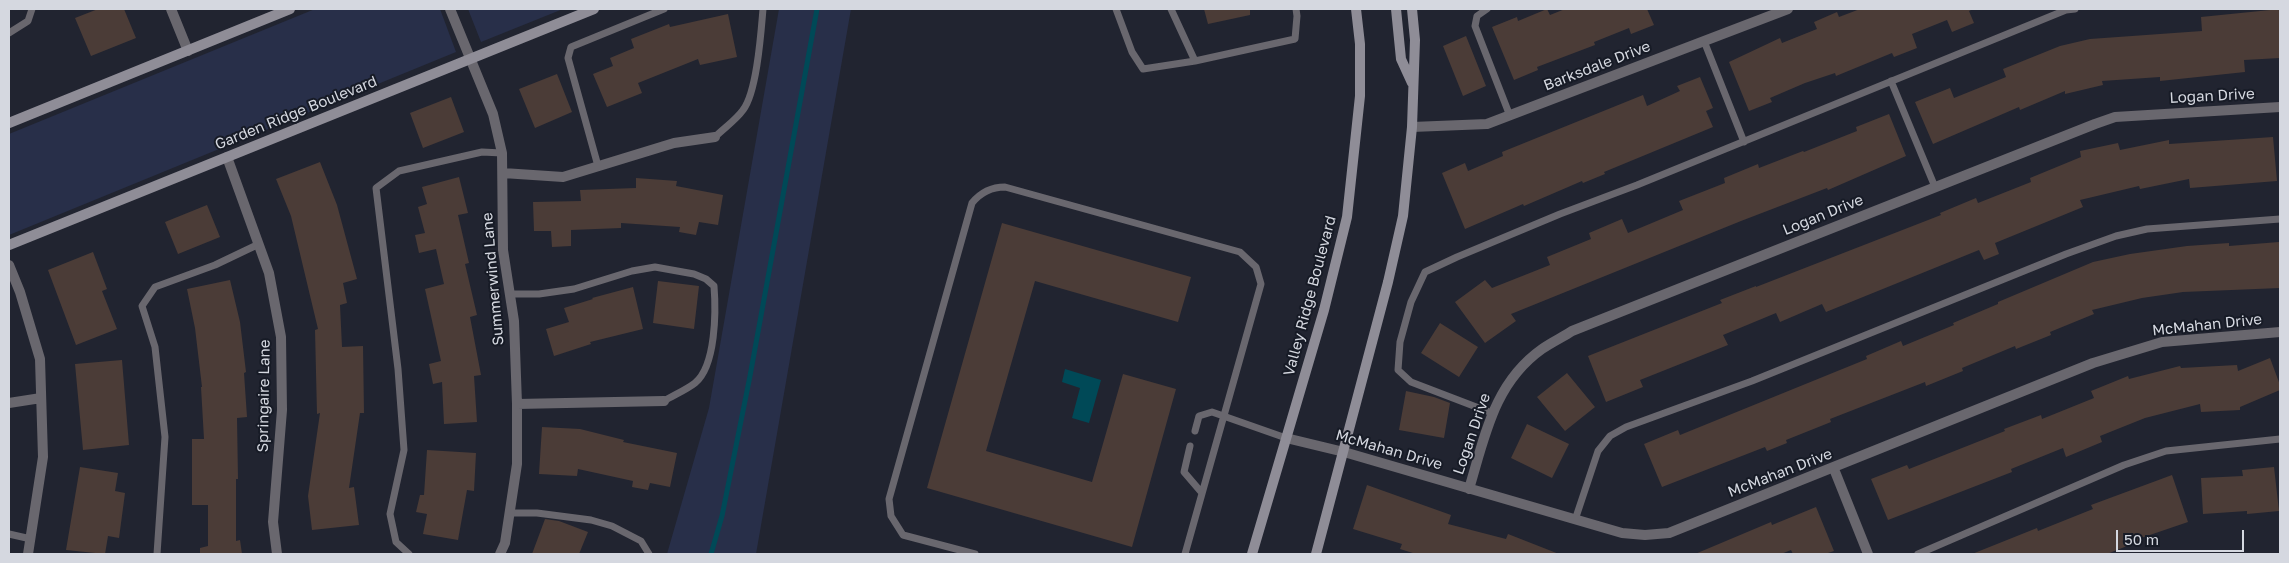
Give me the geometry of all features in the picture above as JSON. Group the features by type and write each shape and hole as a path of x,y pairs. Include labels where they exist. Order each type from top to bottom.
{"main road":[{"path":"9,123 290,9"},
{"name":"Garden Ridge Boulevard","path":"9,245 594,9"},
{"name":"Valley Ridge Boulevard","path":"1252,554 1326,302 1347,217 1360,96 1360,44 1356,9"},
{"path":"1396,9 1401,59 1414,86"},
{"path":"1316,554 1344,452 1403,216 1412,128 1414,86 1415,40 1412,9"}],"street":[{"path":"172,9 188,50"},
{"name":"Summerwind Lane","path":"450,9 492,114 502,153 503,250 514,321 517,464 506,543 500,554"},
{"name":"Barksdale Drive","path":"1412,128 1487,124 1788,9"},
{"name":"Logan Drive","path":"1470,489 1492,413 1504,389 1520,369 1542,349 1572,332 2095,124 2116,118 2280,107"},
{"path":"503,173 563,178 674,143 715,137"},
{"name":"Springaire Lane","path":"227,157 269,273 281,338 282,410 273,522 277,554"},
{"path":"9,264 20,292 40,359 43,457 28,554"},
{"name":"McMahan Drive","path":"1286,438 1344,452 1622,533 1645,535 1669,533 1834,469 2093,363 2162,342 2280,332"},
{"path":"9,403 41,398"},
{"path":"517,404 664,401"},
{"path":"1834,469 1868,554"}],"lane":[{"path":"9,33 28,21 32,9"},
{"path":"598,166 568,58 571,47 664,9"},
{"path":"715,137 744,110 752,89 762,31 763,9"},
{"path":"1116,9 1132,52 1143,70 1295,39 1296,9"},
{"path":"1171,9 1195,60"},
{"path":"1487,9 1477,16 1475,26 1510,116"},
{"path":"1492,413 1411,382 1398,370 1400,342 1409,310 1425,272 1560,214 1744,142 2066,10 2075,9"},
{"path":"1704,41 1744,142"},
{"path":"1891,81 1935,187"},
{"path":"409,554 396,542 390,514 404,450 398,369 376,188 398,171 482,152 502,153"},
{"path":"975,554 903,535 891,516 889,499 972,203 983,192 997,187 1005,187 1240,252 1256,267 1261,284 1185,554"},
{"path":"1574,520 1598,451 1610,436 1626,427 1752,381 2116,236 2147,229 2280,219"},
{"path":"157,554 165,437 155,348 142,306 155,287 215,265 258,244"},
{"path":"510,294 539,294 574,289 632,271 655,267 694,274 706,279 714,286 715,301 714,330 704,370 696,383 664,401"},
{"path":"1195,431 1199,416 1212,412 1286,438"},
{"path":"1918,554 2124,465 2166,451 2280,439"},
{"path":"1190,446 1184,472 1202,493"},
{"path":"510,513 537,513 591,520 612,526 641,542 649,554"},
{"path":"9,534 31,539"}],"shaded area":[{"path":"315,9 440,9 456,52 9,235 9,134"},
{"path":"468,9 563,9 481,42"},
{"path":"779,9 851,9 756,554 667,554 709,408"},
{"path":"1065,369 1101,380 1089,423 1072,418 1080,388 1062,382"}],"building":[{"path":"98,9 124,9 136,38 91,56 75,18"},
{"path":"1204,9 1250,9 1250,15 1208,24"},
{"path":"1547,9 1550,15 1565,9 1647,9 1654,25 1631,34 1629,28 1594,42 1595,45 1537,67 1538,70 1514,80 1492,27 1517,17 1518,21"},
{"path":"1860,9 1973,9 1969,11 1974,23 1952,32 1947,20 1912,34 1917,48 1894,57 1892,53 1836,76 1835,73 1805,83 1770,98 1772,102 1749,111 1729,62 1780,38 1782,43 1817,29 1814,22 1837,12 1839,17"},
{"path":"2280,9 2280,58 2244,60 2245,72 2160,81 2160,77 2102,81 2103,85 2065,94 2065,91 2020,110 2019,107 1933,144 1915,102 1950,88 1954,98 2006,77 2003,69 2060,46 2090,39 2202,31 2201,17"},
{"path":"728,14 737,57 700,65 698,59 638,83 642,93 607,107 593,74 613,66 610,58 634,48 631,39 669,24 670,27"},
{"path":"1466,36 1486,86 1463,96 1443,46"},
{"path":"557,74 572,112 535,128 519,89"},
{"path":"1700,77 1713,108 1706,111 1713,127 1604,172 1605,174 1583,183 1582,181 1524,206 1523,204 1465,229 1442,173 1465,163 1468,171 1503,156 1502,152 1643,95 1647,106 1680,91 1677,86"},
{"path":"451,97 464,132 423,148 410,113"},
{"path":"1889,114 1906,156 1828,190 1827,188 1741,221 1511,314 1516,321 1485,343 1455,302 1485,280 1492,288 1550,265 1547,257 1591,239 1589,233 1622,219 1628,233 1683,210 1679,201 1725,183 1724,178 1758,164 1759,168 1804,152 1857,131 1856,127"},
{"path":"2273,137 2277,181 2190,188 2189,179 2140,189 2139,186 2080,200 2083,207 1995,243 1999,254 1984,260 1979,250 1826,312 1822,304 1780,322 1776,313 1723,335 1728,345 1640,380 1643,387 1606,402 1588,356 1722,303 1720,300 1941,215 1940,213 1976,198 1978,203 2031,182 2030,178 2081,157 2080,151 2118,143 2120,150 2169,140 2169,144"},
{"path":"320,162 337,205 357,279 343,283 347,303 340,305 342,347 363,346 364,413 360,413 349,488 354,487 359,525 312,530 308,496 320,413 317,414 315,330 318,329 291,216 276,179"},
{"path":"459,177 468,213 458,215 469,263 465,264 477,315 470,317 481,375 474,376 477,422 444,424 442,382 433,384 429,364 441,361 425,289 444,284 436,249 419,253 415,235 425,233 418,207 427,204 422,187"},
{"path":"636,178 677,181 676,186 723,195 718,225 699,222 696,235 679,232 680,227 621,223 621,228 571,230 571,246 552,247 551,231 534,231 533,202 581,201 580,190 636,188"},
{"path":"207,205 220,237 178,254 165,222"},
{"path":"1002,223 1191,277 1178,322 1035,281 986,451 1092,482 1123,374 1176,389 1132,547 927,488"},
{"path":"2279,242 2280,288 2183,292 2142,298 2092,310 2094,314 2050,332 2051,335 2016,349 2015,346 1962,368 1963,371 1926,386 1925,382 1830,419 1831,422 1786,440 1787,443 1767,451 1765,447 1662,487 1644,444 1678,430 1680,435 1867,359 1866,356 1901,341 1903,346 1954,325 1953,323 1998,304 1998,302 2093,262 2130,254 2187,246 2229,243 2229,246"},
{"path":"93,252 107,289 102,291 117,329 76,345 48,270"},
{"path":"230,280 240,322 246,372 244,373 247,417 237,418 236,541 240,540 242,554 200,554 200,548 208,546 208,505 192,505 192,439 204,439 202,387 195,328 187,289"},
{"path":"658,281 699,286 694,329 653,323"},
{"path":"633,287 643,329 590,342 591,344 554,356 546,329 569,322 564,308"},
{"path":"1440,323 1478,347 1459,377 1421,353"},
{"path":"2270,358 2280,390 2240,407 2240,410 2201,412 2200,404 2145,418 2100,436 2102,442 2066,457 2063,448 2011,469 2012,472 1888,520 1871,479 1907,465 1909,469 2041,415 2042,419 2094,398 2091,391 2128,376 2129,379 2180,366 2181,368 2237,365 2238,371"},
{"path":"122,360 129,445 83,450 75,364"},
{"path":"1567,373 1595,407 1565,431 1537,397"},
{"path":"1406,391 1434,397 1450,403 1444,438 1399,430"},
{"path":"1527,424 1569,444 1552,478 1511,458"},
{"path":"542,427 580,429 624,440 623,442 677,453 670,487 650,483 648,490 632,487 633,481 578,469 577,476 539,474"},
{"path":"427,450 476,453 474,491 467,490 458,540 423,534 427,514 416,512 420,495 424,495"},
{"path":"80,467 118,473 115,491 125,493 119,538 108,536 105,554 66,550"},
{"path":"2274,467 2279,511 2247,514 2247,511 2203,514 2201,478 2243,476 2242,470"},
{"path":"2172,475 2188,522 2141,538 2142,540 2107,554 1972,554 2037,528 2038,531 2093,509 2091,505"},
{"path":"1367,485 1451,515 1448,524 1506,539 1508,534 1559,554 1416,554 1400,549 1402,544 1353,529"},
{"path":"1816,507 1834,551 1825,554 1793,554 1791,550 1781,554 1695,554 1771,522 1772,525"},
{"path":"545,519 559,521 588,532 579,554 532,554"}],"waterway":[{"path":"711,554 722,516 750,376 817,9"}]}
